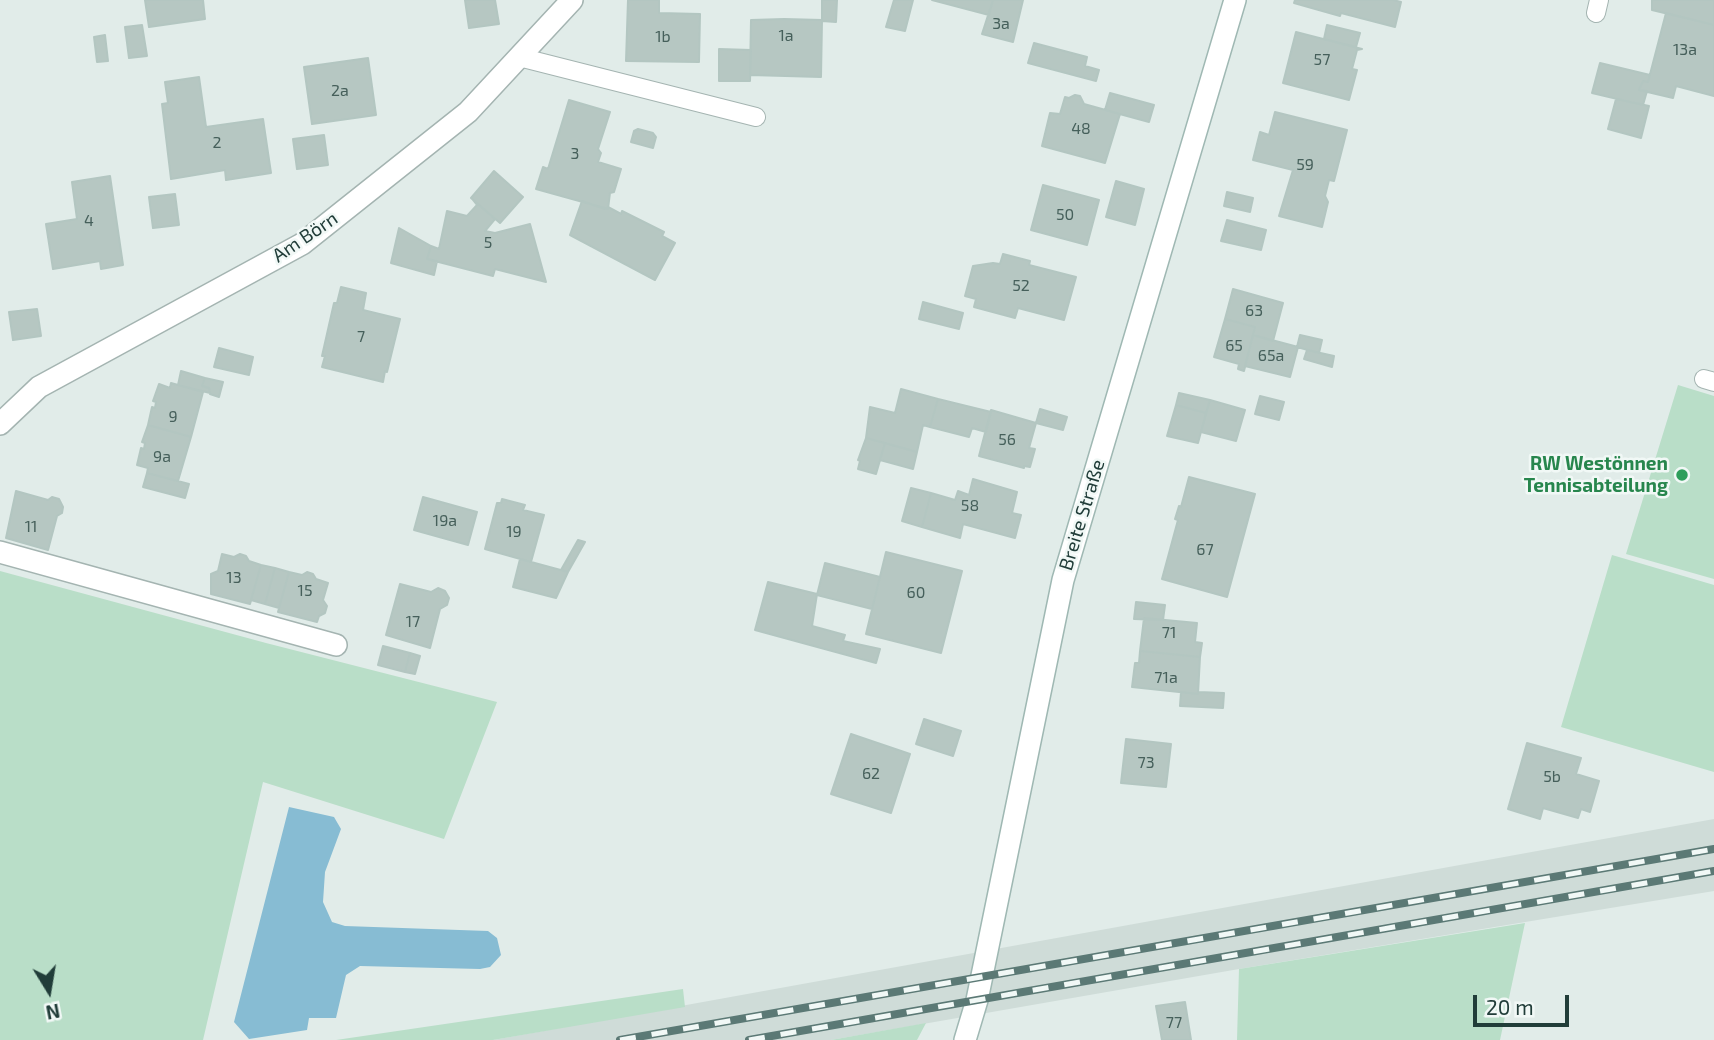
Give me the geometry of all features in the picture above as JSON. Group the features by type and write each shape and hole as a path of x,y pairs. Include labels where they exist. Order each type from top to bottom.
{"street":[{"name":"Am Börn","path":"0,424 39,387 302,244 468,112 572,0"},
{"name":"Breite Straße","path":"965,1040 977,1000 1063,580 1236,0"},
{"path":"0,552 337,645"}],"lane":[{"path":"519,57 756,117"}],"shaded area":[{"path":"1714,819 1714,891 1239,969 831,1040 493,1040"}],"green space":[{"name":"RW Westönnen Tennisabteilung","path":"1678,385 1714,396 1714,579 1626,554"},
{"path":"1612,555 1714,585 1714,772 1561,727"},
{"path":"0,571 497,702 444,839 263,782 203,1040 0,1040"},
{"path":"1525,923 1500,1040 1237,1040 1239,969"},
{"path":"683,989 685,1007 493,1040 336,1040"},
{"path":"926,1023 917,1040 831,1040"}],"water":[{"path":"289,807 334,817 341,829 325,872 323,902 332,922 345,926 488,931 497,938 501,955 490,967 480,969 360,966 346,975 336,1018 309,1018 307,1030 249,1039 234,1022"}],"building":[{"path":"145,0 203,0 205,19 149,27"},
{"path":"465,0 495,0 499,24 469,28"},
{"path":"628,0 659,0 659,13 700,14 699,62 626,61"},
{"path":"822,0 837,0 836,22 822,21"},
{"path":"894,0 913,0 905,31 886,27"},
{"path":"932,0 993,0 989,15"},
{"path":"993,0 1023,0 1013,42 982,34"},
{"path":"1295,0 1401,2 1395,27 1341,13 1340,16 1294,3"},
{"path":"1652,0 1714,0 1714,25 1652,10"},
{"path":"1666,13 1714,25 1714,96 1676,86 1673,98 1639,90 1643,81 1648,82"},
{"path":"751,20 822,20 821,77 750,75"},
{"path":"142,25 147,56 129,58 125,27"},
{"path":"1327,25 1360,33 1356,47 1324,39"},
{"path":"1296,32 1362,49 1357,50 1352,69 1357,70 1349,100 1283,83"},
{"path":"105,35 108,61 97,62 94,37"},
{"path":"1034,43 1087,57 1085,66 1099,70 1096,81 1028,63"},
{"path":"719,49 751,50 750,81 719,81"},
{"path":"368,58 376,115 312,124 304,67"},
{"path":"1600,63 1650,75 1648,82 1643,81 1639,90 1647,91 1643,105 1592,93"},
{"path":"199,77 206,127 263,119 271,173 226,180 225,170 171,179 162,104 168,103 165,82"},
{"path":"1110,93 1154,105 1149,122 1105,110"},
{"path":"1080,96 1084,104 1120,114 1105,163 1042,146 1050,113 1060,114 1065,97"},
{"path":"1616,99 1649,106 1641,138 1608,129"},
{"path":"569,100 610,112 598,149 601,153 598,162 621,169 614,192 610,193 608,209 536,189 543,167 548,169"},
{"path":"1275,112 1347,130 1334,181 1329,180 1325,196 1328,202 1322,227 1279,216 1293,170 1253,160 1260,132 1269,135"},
{"path":"638,129 653,133 656,137 653,148 631,142 634,131"},
{"path":"324,135 328,165 297,169 293,139"},
{"path":"494,171 523,197 500,223 471,198"},
{"path":"110,176 123,265 101,269 100,261 53,269 46,224 77,219 72,182"},
{"path":"1116,181 1144,189 1135,225 1106,217"},
{"path":"1043,185 1099,200 1087,245 1031,230"},
{"path":"1227,192 1253,198 1250,212 1224,206"},
{"path":"175,194 179,225 153,228 149,197"},
{"path":"473,200 495,219 485,231 495,233 530,224 546,282 495,269 493,276 427,259 431,246 439,249 447,211 467,216 477,205"},
{"path":"582,201 605,209 608,207 621,214 622,211 664,232 662,236 675,243 655,280 570,235"},
{"path":"1227,220 1266,230 1261,250 1221,241"},
{"path":"399,228 431,246 427,259 437,261 434,275 391,263"},
{"path":"1003,254 1030,261 1029,265 1076,277 1064,320 1018,308 1015,318 974,307 976,299 965,296 973,266 1000,264"},
{"path":"341,287 366,293 363,310 400,319 383,382 322,367 334,303 337,303"},
{"path":"1233,289 1283,303 1273,341 1253,335 1255,327 1225,319"},
{"path":"923,302 963,313 959,329 919,319"},
{"path":"37,309 41,336 13,340 9,312"},
{"path":"1225,319 1255,327 1244,371 1238,369 1239,364 1214,357"},
{"path":"1253,335 1298,347 1290,377 1245,366"},
{"path":"1300,335 1322,340 1319,353 1297,347"},
{"path":"219,348 253,357 249,375 214,367"},
{"path":"1307,350 1334,356 1332,367 1304,359"},
{"path":"181,371 205,378 202,386 209,388 210,393 178,385"},
{"path":"205,378 223,382 219,397 210,394 209,388 202,386"},
{"path":"171,383 203,392 191,437 148,425 152,407 155,408 156,402 153,401 159,384 170,388"},
{"path":"901,389 938,399 930,427 923,425 917,452 866,438 870,407 895,413"},
{"path":"1179,393 1210,400 1206,413 1176,405"},
{"path":"1260,396 1284,402 1279,420 1255,414"},
{"path":"938,399 991,412 986,432 972,428 969,437 930,427"},
{"path":"1210,400 1245,410 1236,441 1201,432"},
{"path":"1176,405 1206,413 1198,443 1167,436"},
{"path":"1040,409 1067,417 1063,430 1036,423"},
{"path":"991,410 1036,423 1029,448 1035,449 1030,467 1024,468 979,456"},
{"path":"148,425 191,437 178,481 147,473 148,468 137,465 141,448 144,449 145,443 142,442"},
{"path":"866,438 885,443 876,474 858,469 858,460"},
{"path":"885,443 917,452 913,469 880,460"},
{"path":"147,473 189,484 185,498 143,487"},
{"path":"1189,477 1255,494 1227,597 1162,579 1178,520 1175,519"},
{"path":"973,479 1017,492 1012,513 1021,515 1015,538 963,524 960,538 922,527 931,493 955,500 958,491 969,495"},
{"path":"911,488 931,493 922,527 902,521"},
{"path":"16,491 48,500 52,497 59,499 63,507 62,513 57,516 48,550 6,538"},
{"path":"423,497 477,512 468,545 414,530"},
{"path":"502,499 525,505 523,510 544,515 531,562 485,549 497,503 501,503"},
{"path":"578,540 585,542 568,572 561,570"},
{"path":"886,552 962,571 941,653 866,634"},
{"path":"222,554 234,557 240,554 261,565 250,604 211,594 211,574 218,571"},
{"path":"520,559 568,572 556,598 513,587"},
{"path":"825,563 880,577 872,609 817,595"},
{"path":"261,565 275,568 265,604 251,600"},
{"path":"275,568 289,572 279,608 265,604"},
{"path":"289,572 302,575 307,572 328,583 323,600 327,606 317,622 278,612"},
{"path":"768,582 817,594 812,626 845,635 843,641 880,649 876,663 755,630"},
{"path":"400,584 431,592 438,588 445,591 449,598 447,605 440,609 430,648 386,635"},
{"path":"1136,602 1165,605 1163,620 1134,619"},
{"path":"1144,618 1197,623 1195,642 1202,643 1200,657 1140,651"},
{"path":"383,646 410,653 405,672 378,665"},
{"path":"1140,651 1200,657 1198,694 1132,687 1135,663 1139,663"},
{"path":"410,653 420,656 415,674 405,672"},
{"path":"1181,692 1224,693 1223,708 1180,706"},
{"path":"924,719 961,731 953,756 916,744"},
{"path":"851,734 910,754 891,813 831,794"},
{"path":"1126,739 1171,744 1166,787 1121,783"},
{"path":"1527,743 1581,758 1576,774 1599,781 1590,812 1581,809 1578,818 1543,808 1540,819 1508,809"},
{"path":"1185,1002 1191,1040 1162,1040 1156,1006"}],"railway":[{"path":"620,1040 1714,849"},
{"path":"749,1040 1714,871"}],"place":[{"name":"RW Westönnen Tennisabteilung","path":"1682,475"}]}
